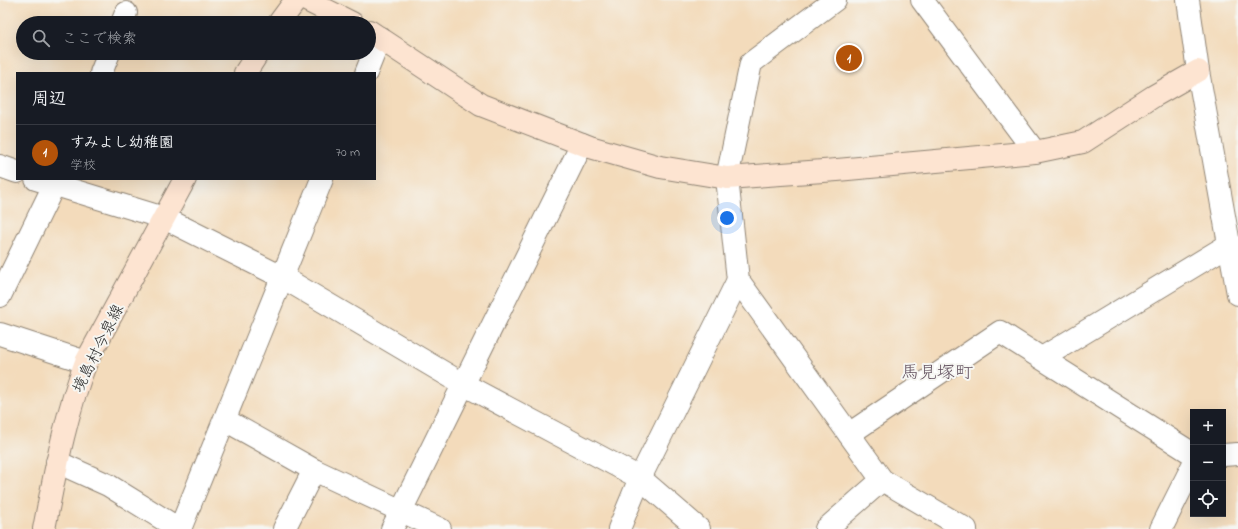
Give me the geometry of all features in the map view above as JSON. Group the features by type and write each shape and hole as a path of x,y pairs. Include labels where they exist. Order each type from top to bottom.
{"street":[{"path":"284,16 296,0"},
{"path":"306,0 338,16"},
{"path":"836,0 752,63 727,178 738,280 882,480 966,529"},
{"path":"922,0 1035,152"},
{"path":"1188,0 1198,71 1231,217 1230,244 1238,294"},
{"path":"376,36 481,105 582,144 660,167 727,178 837,170 1035,152 1083,142 1154,96 1198,71"},
{"path":"101,72 106,60"},
{"path":"246,72 253,60"},
{"path":"366,72 369,60"},
{"path":"397,520 462,384 582,144"},
{"path":"0,166 16,172"},
{"name":"境島村今泉線","path":"44,529 57,462 74,393 86,362 184,180"},
{"path":"57,462 108,486 179,529 225,420 322,180"},
{"path":"0,296 49,181 164,218 282,277 462,384 640,478 699,529"},
{"path":"1042,358 1230,244"},
{"path":"619,529 640,478 738,280"},
{"path":"849,434 1000,332 1190,452"},
{"path":"0,334 86,362"},
{"path":"225,420 314,470 397,520 440,529"},
{"path":"1226,455 1238,454"},
{"path":"284,529 314,470"},
{"path":"1161,529 1190,471"},
{"path":"826,529 882,480"}],"place":[{"name":"すみよし幼稚園","path":"849,58"}],"district":[{"name":"馬見塚町","path":"937,372"}]}
